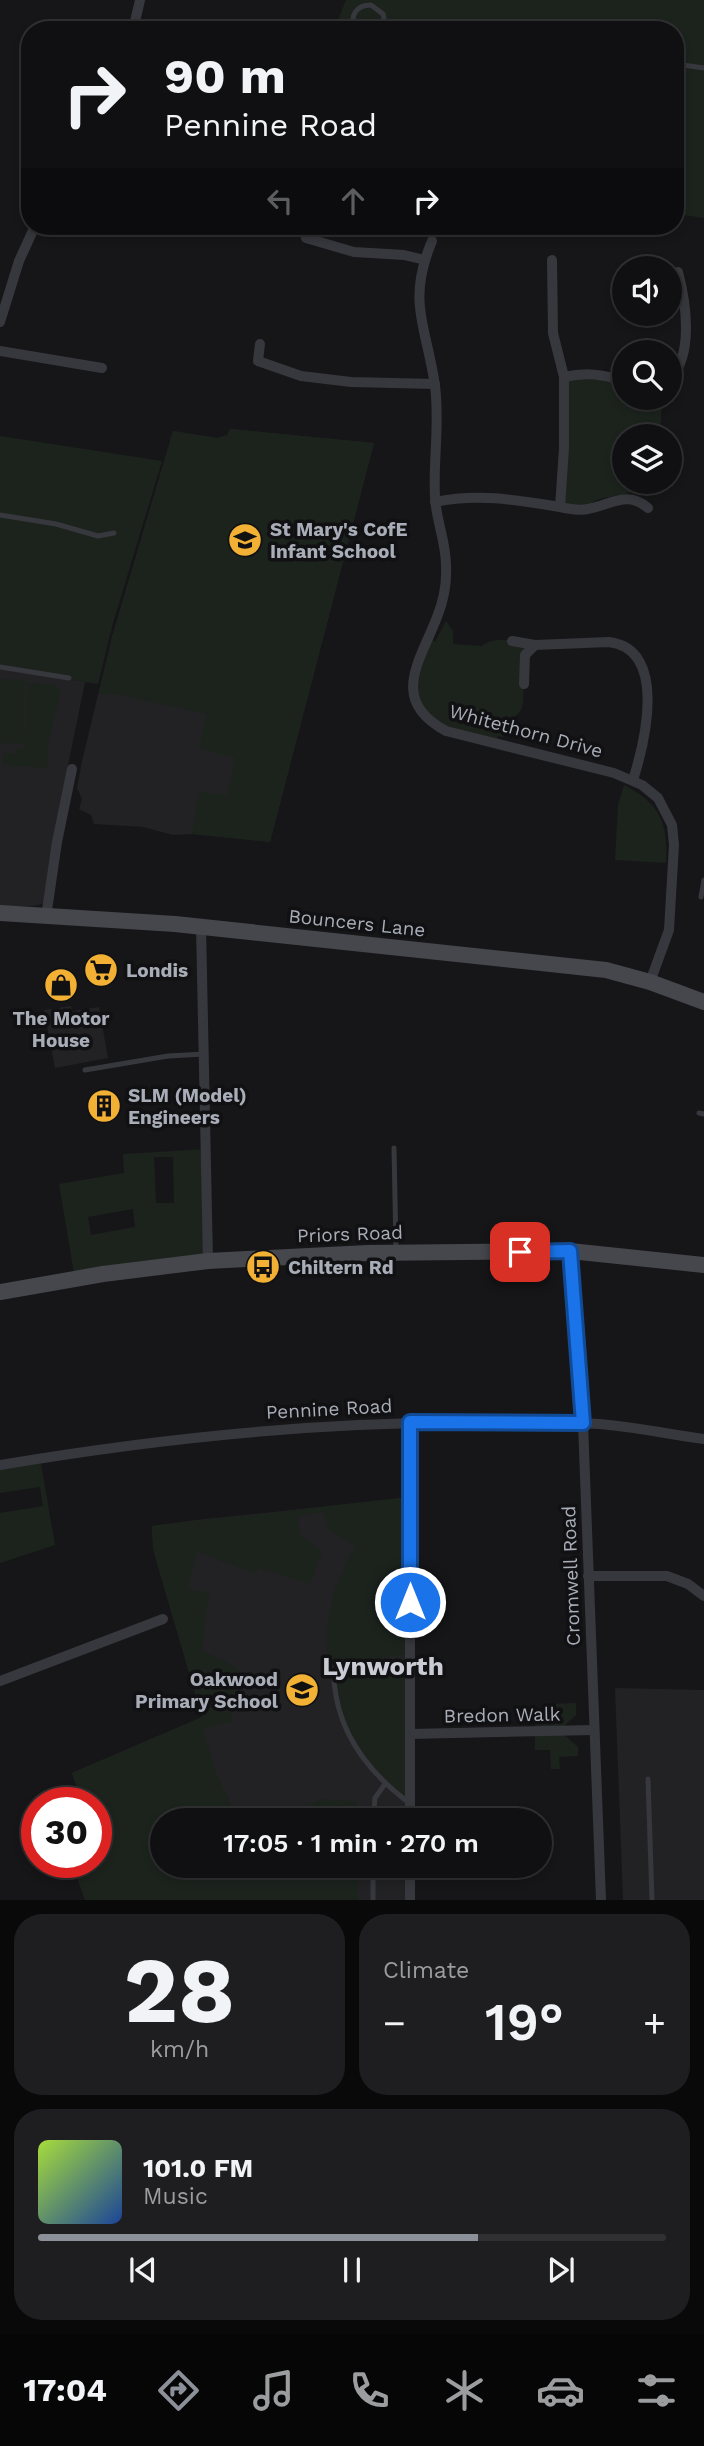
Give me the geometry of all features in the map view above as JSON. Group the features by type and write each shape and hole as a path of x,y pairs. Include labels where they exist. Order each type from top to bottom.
{"street":[{"path":"135,21 140,0"},
{"path":"0,322 15,270 31,235"},
{"path":"306,238 354,252 404,255 425,260"},
{"name":"Whitethorn Drive","path":"432,241 419,288 420,321 435,384 438,418 434,463 435,502 445,552 446,577 442,605 413,677 415,695 423,713 446,731 614,773 633,780 658,798 674,835 668,930 650,982"},
{"path":"552,260 553,333 564,377 564,448 559,507"},
{"path":"682,287 685,298 682,359"},
{"path":"260,344 258,361 301,376 351,382 435,384"},
{"path":"0,351 102,368"},
{"path":"564,377 597,374 612,378"},
{"path":"435,502 485,497 590,509 623,498 637,501 648,508"},
{"path":"512,640 535,645 600,641 619,643 638,657 645,673 646,709 643,745 633,780"},
{"path":"524,684 525,655 535,645"},
{"path":"46,917 57,842 72,769"},
{"name":"Bouncers Lane","path":"0,913 201,926 607,970 704,1002"},
{"path":"201,926 208,1261"},
{"name":"Priors Road","path":"0,1292 103,1274 208,1261 396,1253 570,1251 704,1265"},
{"name":"Cromwell Road","path":"570,1251 583,1423 601,1900"},
{"path":"410,1422 410,1808"},
{"name":"Pennine Road","path":"0,1465 198,1436 410,1422 583,1423 704,1439"},
{"path":"588,1576 667,1576 688,1584 704,1596"},
{"path":"0,1681 163,1619"},
{"name":"Bredon Walk","path":"410,1734 594,1730"},
{"path":"410,1878 410,1900"}],"lane":[{"path":"352,21 354,13 364,3 380,9 384,21"},
{"path":"684,65 704,68"},
{"path":"0,516 56,524 98,536 114,533"},
{"path":"0,667 69,678"},
{"path":"701,897 704,880"},
{"path":"85,1070 168,1056 205,1054"},
{"path":"394,1148 396,1253"},
{"path":"410,1664 345,1670 334,1681 344,1722 356,1748 385,1784 410,1803"},
{"path":"648,1779 652,1900"},
{"path":"374,1808 374,1798 385,1784"},
{"path":"373,1878 373,1900"}],"shaded area":[{"path":"346,0 704,0 704,218 684,215 684,21 338,21"},
{"path":"564,377 612,381 612,410 661,410 661,424 612,424 612,494 626,494 597,500 582,510 560,507"},
{"name":"St Mary's CofE Infant School","path":"230,429 374,443 270,842 192,834 173,835 143,827 94,824 91,815 79,809 82,799 77,788 82,761 112,637 173,431 217,438 227,435"},
{"name":"St Mary's CofE Infant School","path":"230,429 374,443 270,842 192,834 199,791 227,796 235,758 199,749 206,714 116,694 99,694 112,637 173,431 217,438 227,435"},
{"path":"0,436 162,461 113,623 98,684 0,669"},
{"path":"446,621 453,631 453,644 482,646 500,640 535,645 525,660 521,710 512,725 506,724 503,737 498,736 496,743 446,731 418,705 418,659 428,637 435,642"},
{"path":"0,669 85,682 53,839 45,899 42,904 34,906 0,906"},
{"path":"0,679 25,680 23,744 0,743"},
{"path":"27,682 54,685 61,690 47,748 46,768 3,765 3,753 15,753 16,749 24,749"},
{"path":"624,785 637,792 660,816 665,837 666,863 615,860 618,805"},
{"path":"71,1006 72,1011 99,1007 108,1058 55,1068 44,1010"},
{"path":"207,1149 208,1261 75,1279 59,1184 124,1173 123,1154","holes":["154,1157 173,1157 174,1203 156,1203","133,1209 135,1227 91,1235 88,1217"]},
{"path":"40,1458 55,1545 0,1563 0,1513 43,1506 40,1487 0,1493 0,1465"},
{"name":"Oakwood Primary School","path":"410,1498 410,1808 150,1808 150,1878 410,1878 410,1900 85,1900 77,1878 112,1878 112,1787 77,1787 72,1773 202,1717 153,1549 152,1526"},
{"path":"410,1498 410,1654 328,1664 327,1632 331,1603 355,1546 328,1530 324,1512 298,1517 299,1534 322,1552 310,1584 258,1568 256,1574 197,1552 188,1588 209,1594 202,1651 235,1667 241,1679 238,1688 229,1698 233,1721 203,1729 217,1776 233,1808 150,1808 150,1878 357,1878 358,1900 85,1900 77,1878 112,1878 112,1787 77,1787 72,1773 202,1717 153,1549 152,1526"},
{"path":"410,1664 410,1803 381,1778 358,1748 342,1714 337,1676 340,1673"},
{"path":"615,1688 704,1690 704,1900 623,1900"},
{"path":"576,1703 576,1715 563,1727 535,1728 535,1712 549,1711 549,1704"},
{"path":"535,1735 564,1735 578,1747 578,1756 559,1757 560,1769 551,1769 550,1750 535,1750"},
{"path":"319,1799 357,1801 357,1808 306,1808"}],"place":[{"name":"St Mary's CofE Infant School","path":"245,540"},
{"name":"Londis","path":"101,970"},
{"name":"The Motor House","path":"61,985"},
{"name":"SLM (Model) Engineers","path":"104,1106"},
{"name":"Chiltern Rd","path":"263,1267"},
{"name":"Oakwood Primary School","path":"302,1690"}],"district":[{"name":"Lynworth","path":"383,1666"}],"route":[{"path":"410,1602 410,1422 583,1423 570,1251 520,1252"}]}
